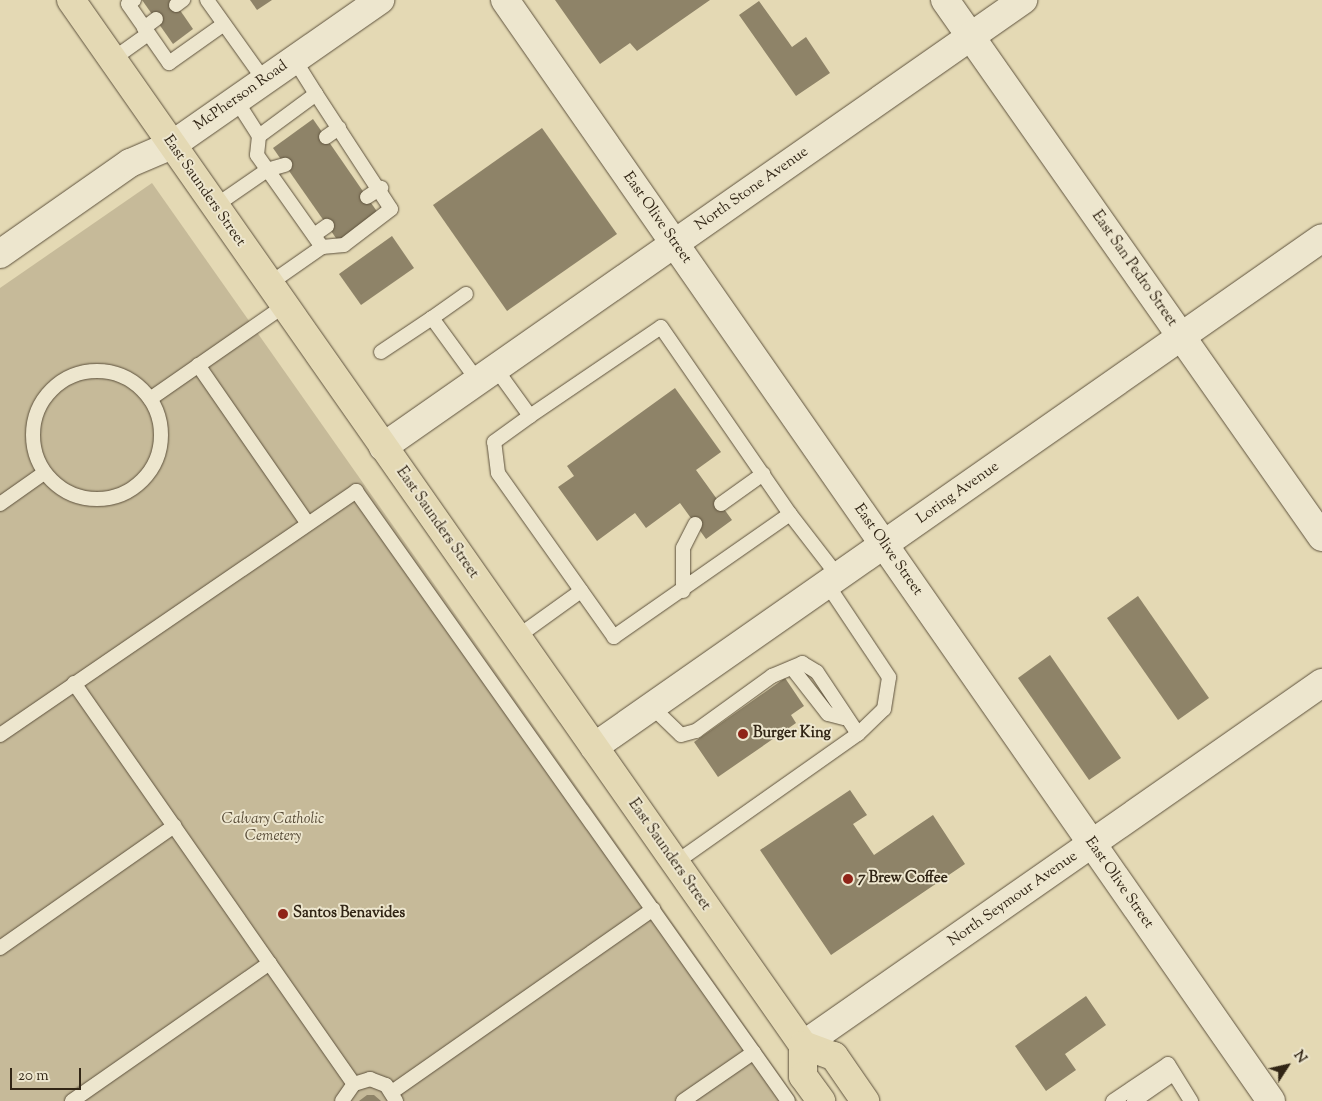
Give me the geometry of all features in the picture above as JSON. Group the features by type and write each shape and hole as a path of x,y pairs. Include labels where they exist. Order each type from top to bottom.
{"main road":[{"name":"East Saunders Street","path":"71,0 803,1045"},
{"path":"821,1101 804,1076 803,1045 834,1056 865,1101"}],"street":[{"name":"McPherson Road","path":"0,254 130,163 172,145 380,0"},
{"name":"East Olive Street","path":"505,0 1271,1101"},
{"name":"East San Pedro Street","path":"945,0 1322,538"},
{"name":"North Stone Avenue","path":"383,447 1023,0"},
{"name":"Loring Avenue","path":"594,747 1322,238"},
{"name":"North Seymour Avenue","path":"803,1045 1322,683"}],"lane":[{"path":"134,0 128,4 169,63 224,24"},
{"path":"207,0 264,80"},
{"path":"113,59 156,20"},
{"path":"150,399 198,365 277,295 322,247 344,245 383,219 391,208 380,188 294,59"},
{"path":"259,136 316,94"},
{"path":"236,100 259,136 257,155 322,247"},
{"path":"326,137 339,128"},
{"path":"215,206 267,170 285,165"},
{"path":"367,197 380,188"},
{"path":"314,235 327,226"},
{"path":"381,352 466,294"},
{"path":"432,318 530,416"},
{"path":"675,863 858,734 884,709 889,677 833,580 790,514 763,474 661,326 494,442 498,473 614,637 683,591 790,514"},
{"path":"198,365 306,521"},
{"path":"97,371 118,374 150,399 159,419 161,441 155,462 143,480 125,493 104,499 82,498 62,489 44,473 36,456 34,422 44,397 59,383 97,371"},
{"path":"0,504 44,473"},
{"path":"721,504 763,474"},
{"path":"0,735 306,521 344,495 356,491 364,497 788,1101"},
{"path":"683,591 683,548 695,524"},
{"path":"517,637 581,591"},
{"path":"652,706 681,736 696,731 772,676 802,663 817,672 837,698 844,718 858,734"},
{"path":"74,683 354,1084"},
{"path":"0,948 174,826"},
{"path":"342,1101 354,1084 378,1081 394,1096 653,909"},
{"path":"72,1101 270,963"},
{"path":"683,1101 754,1052"},
{"path":"1113,1101 1168,1064 1191,1101"},
{"path":"1134,1101 1173,1074"}],"green space":[{"name":"Calvary Catholic Cemetery","path":"152,183 798,1101 0,1101 0,288"}],"building":[{"path":"142,0 173,0 193,29 173,44"},
{"path":"250,0 272,0 257,10"},
{"path":"555,0 710,0 637,51 630,43 600,64"},
{"path":"759,1 792,47 806,37 830,73 796,96 739,15"},
{"path":"313,119 378,213 338,241 273,148"},
{"path":"542,128 617,234 507,311 433,205"},
{"path":"392,236 414,268 361,305 339,274"},
{"path":"675,388 721,452 696,470 732,520 706,539 680,503 646,528 635,513 597,541 558,487 574,476 567,466"},
{"path":"1138,596 1209,698 1178,720 1107,618"},
{"path":"1050,655 1121,758 1089,780 1018,678"},
{"path":"785,678 804,706 791,715 796,723 718,777 694,742"},
{"path":"850,790 867,815 853,824 874,855 933,815 965,864 831,955 760,850"},
{"path":"1086,996 1106,1025 1065,1054 1076,1070 1046,1091 1015,1046"},
{"path":"367,1095 374,1095 381,1101 359,1101"}],"place":[{"name":"Burger King","path":"743,734"},
{"name":"7 Brew Coffee","path":"848,879"},
{"name":"Santos Benavides","path":"283,914"}]}
